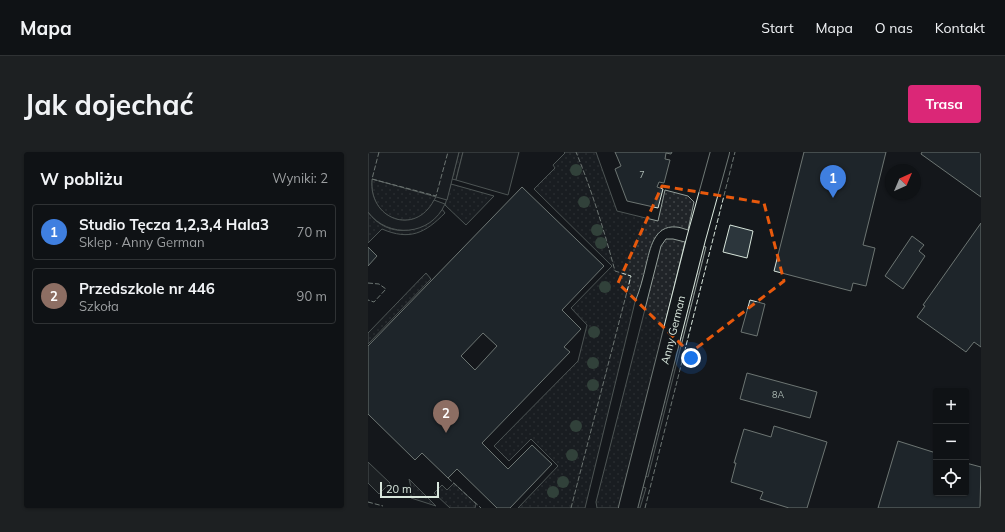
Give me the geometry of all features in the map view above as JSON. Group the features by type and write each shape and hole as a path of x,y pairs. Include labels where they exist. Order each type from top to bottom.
{"street":[{"name":"Anny German","path":"628,508 696,238 720,152"}],"highlighted area":[{"path":"662,186 764,203 784,281 690,353 618,283"}],"shaded area":[{"path":"368,152 459,152 447,200 372,179 373,193 377,204 385,213 394,218 405,220 416,218 426,211 434,200 445,204 438,215 430,223 420,228 397,230 386,227 376,221 368,212"},
{"path":"459,152 463,152 456,180 452,179"},
{"path":"463,152 519,152 508,195 456,180"},
{"path":"564,152 596,152 617,211 658,221 665,190 688,196 694,202 688,230 669,227 658,234 651,245 635,302 585,508 518,508 558,466 531,439 509,461 494,446 578,361 587,325 571,308 612,266 534,189 555,168 553,165 565,153"},
{"path":"372,179 436,196 429,209 420,217 409,220 397,219 387,215 378,206 373,194"},
{"path":"451,184 494,196 466,225 445,205"},
{"path":"442,209 445,213 431,226 424,230 416,233 401,234 392,233 382,229 368,243 368,212 376,221 385,227 395,230 405,230 426,224"},
{"path":"666,239 685,242 620,508 597,508 596,502 661,246"},
{"path":"702,246 706,247 648,477 644,476"},
{"path":"426,273 431,279 368,344 368,333"},
{"path":"368,462 390,483 379,494 368,483"},
{"path":"409,479 436,506 411,498"},
{"path":"454,483 476,504 475,508 450,508 434,493 442,485 447,490"},
{"path":"641,488 646,488 640,508 635,508"}],"building":[{"path":"615,152 672,152 671,154 666,153 665,159 670,160 664,183 659,182 657,187 663,189 658,208 627,201 615,169 621,166"},
{"path":"804,152 886,152 863,245 875,248 866,286 853,283 851,291 774,271"},
{"path":"922,152 981,152 981,197 921,154"},
{"path":"522,187 604,266 562,310 581,329 564,347 570,352 482,443 508,469 532,445 552,464 510,508 497,508 457,469 448,478 422,453 415,460 368,414 368,346","holes":["483,333 497,346 475,370 461,356"]},
{"path":"981,223 981,347 974,342 966,352 917,317 925,306 923,305"},
{"path":"730,225 753,231 747,258 723,252"},
{"path":"912,236 924,245 919,251 925,256 903,289 885,276"},
{"path":"368,247 377,256 368,266"},
{"path":"750,300 765,304 757,336 741,332"},
{"path":"747,373 817,392 810,418 740,399"},
{"path":"774,426 827,442 807,508 789,508 760,499 763,492 731,482 736,463 734,463 744,429 771,437"},
{"path":"898,441 933,452 933,496 969,496 969,464 981,467 980,508 878,508"}],"fence":[{"path":"379,152 372,179 436,196 448,152"},
{"path":"571,508 631,276 615,271 607,241 576,152"},
{"path":"645,508 735,152"},
{"path":"368,283 379,284 386,289 374,302 368,300"},
{"path":"448,478 481,508"},
{"path":"368,502 383,506"}],"place":[{"name":"Studio Tęcza 1,2,3,4 Hala3","path":"833,198"},
{"name":"Przedszkole nr 446","path":"446,433"}]}
